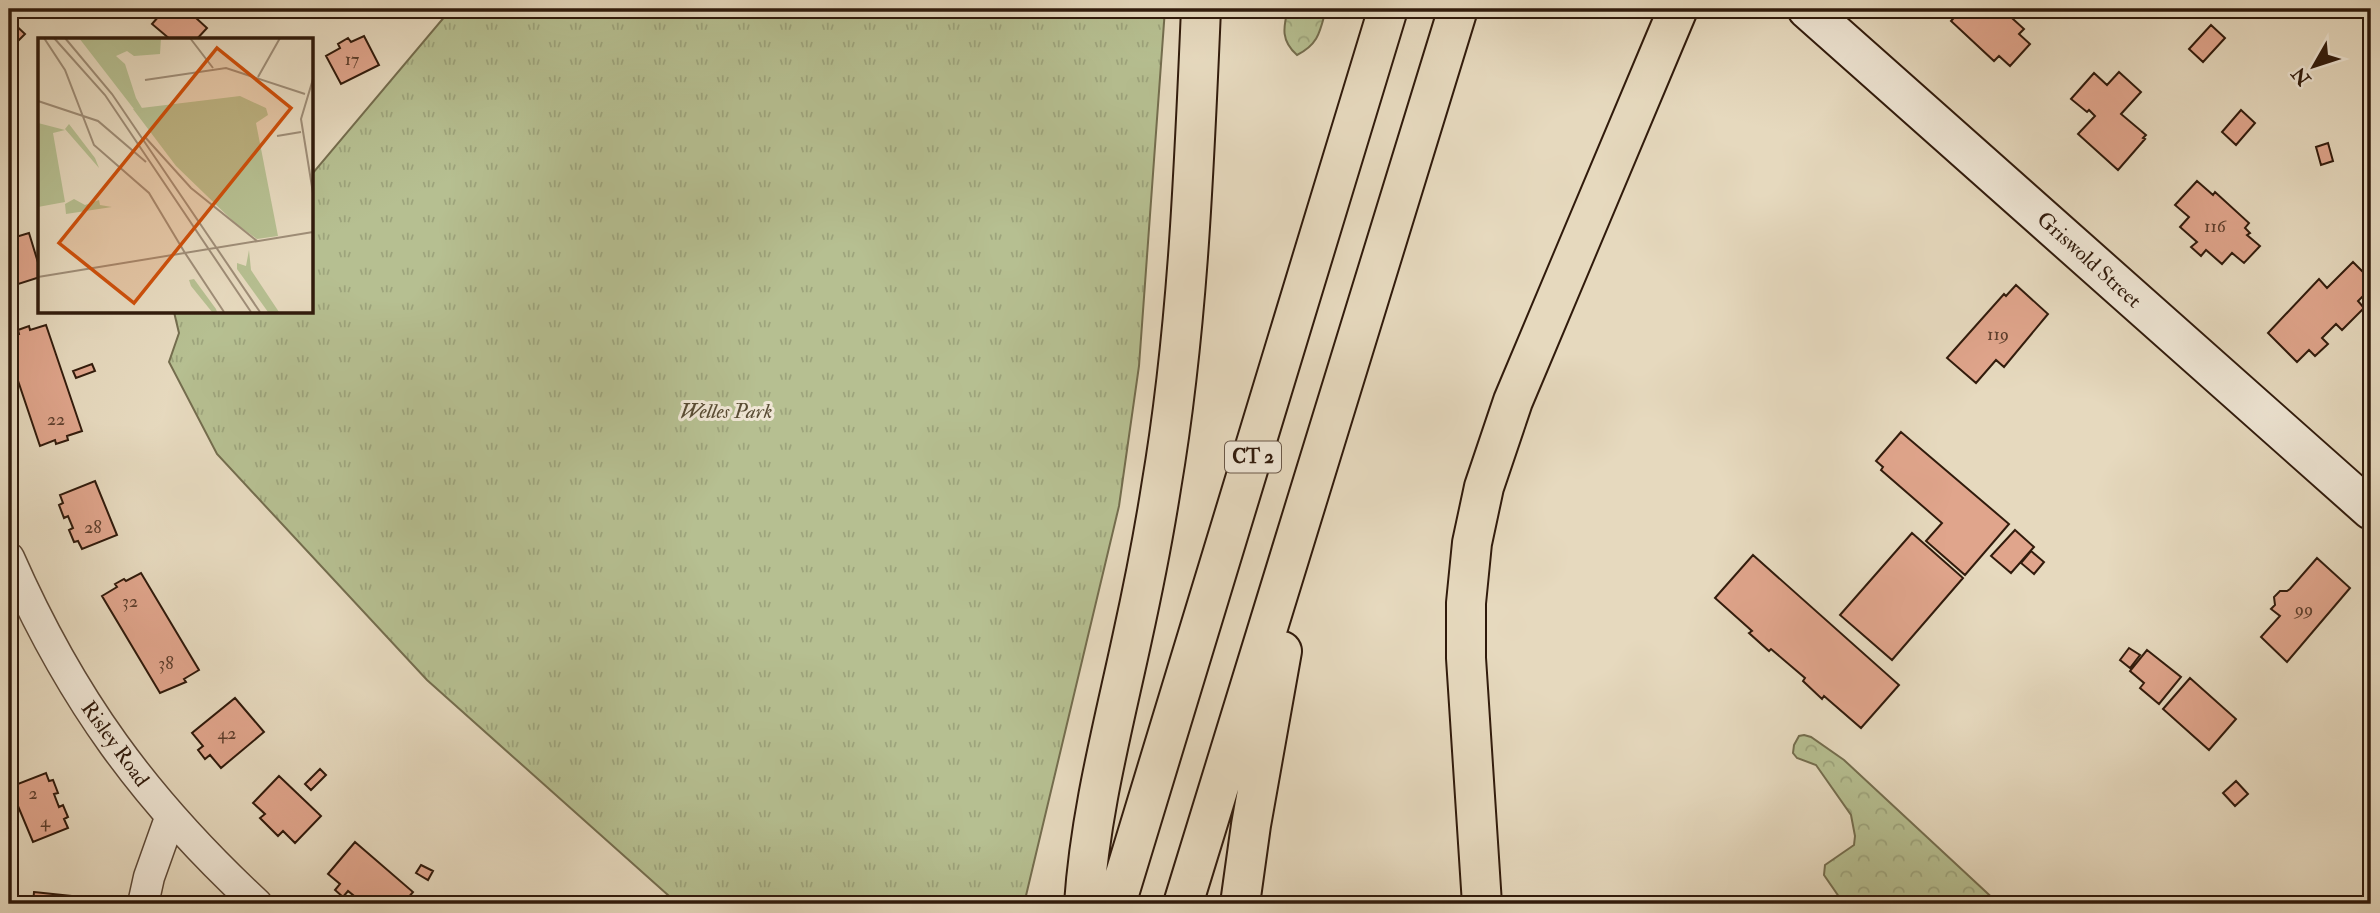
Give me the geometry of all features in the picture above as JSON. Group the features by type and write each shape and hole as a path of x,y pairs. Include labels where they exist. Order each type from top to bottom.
{"highway":[{"path":"1084,904 1101,779 1139,605 1161,490 1175,394 1188,269 1201,9"},
{"name":"CT 2","path":"1116,904 1388,9"},
{"path":"1183,904 1458,9"},
{"path":"1482,904 1465,632 1468,572 1478,512 1494,451 1508,413 1678,9"},
{"path":"1240,904 1251,824 1290,609 1302,514"}],"main road":[{"name":"Griswold Street","path":"1807,9 2371,510"}],"street":[{"name":"Risley Road","path":"9,558 32,610 66,674 123,759 170,818 213,864 257,904"},
{"path":"144,904 156,857 170,818"}],"green space":[{"name":"Welles Park","path":"451,9 1165,9 1139,366 1119,506 1024,904 678,904 427,680 217,454 169,362 179,333 174,313 313,313 313,173"},
{"path":"1288,9 1326,9 1314,41 1297,55 1288,45 1285,34"},
{"path":"1804,735 1844,760 1999,904 1844,904 1824,875 1825,865 1854,845 1851,815 1816,765 1797,758 1793,753 1799,736"}],"building":[{"path":"165,9 195,9 200,14 196,18 207,28 198,38 169,38 152,24"},
{"path":"1962,9 2002,9 2024,29 2019,34 2030,44 2010,66 1999,56 1994,61 1951,21"},
{"path":"9,19 25,34 13,46 9,41"},
{"path":"2211,25 2225,38 2203,62 2189,49"},
{"path":"364,36 379,65 341,84 326,56 340,48 338,44 348,38 351,42"},
{"path":"2119,72 2141,92 2121,114 2146,135 2118,170 2078,134 2095,116 2071,99 2094,73 2107,85"},
{"path":"2241,110 2255,123 2236,145 2222,132"},
{"path":"2328,143 2333,161 2321,165 2316,147"},
{"path":"2197,181 2213,195 2215,192 2249,223 2245,228 2250,233 2247,235 2260,246 2244,263 2232,253 2222,264 2206,250 2201,256 2191,247 2197,242 2180,227 2189,217 2175,205"},
{"path":"29,233 38,262 38,278 9,287 9,239"},
{"path":"2353,262 2371,280 2371,288 2358,301 2364,308 2342,330 2336,324 2322,338 2328,344 2315,356 2309,350 2297,362 2268,333 2319,279 2327,288"},
{"path":"2016,285 2048,314 2004,367 1996,360 1976,383 1947,358 2004,294 2006,296"},
{"path":"46,325 82,431 67,436 68,440 56,444 55,440 40,446 9,354 9,337 19,334 18,330 29,326 30,330"},
{"path":"92,364 95,371 76,378 73,371"},
{"path":"1901,432 2009,524 1965,575 1926,541 1942,523 1881,470 1883,467 1876,461"},
{"path":"95,481 117,535 82,549 78,541 74,542 69,530 73,528 68,516 64,518 59,505 63,503 60,495"},
{"path":"2015,530 2034,547 2011,573 1991,556"},
{"path":"1912,533 1963,578 1892,660 1840,615"},
{"path":"2031,551 2044,562 2034,574 2021,563"},
{"path":"1753,555 1899,685 1861,728 1824,696 1822,699 1803,681 1805,678 1771,649 1769,651 1749,633 1752,631 1715,598"},
{"path":"2317,558 2350,588 2287,662 2261,637 2280,616 2271,609 2275,605 2274,597 2280,591 2290,589"},
{"path":"141,573 199,670 184,679 186,682 160,693 102,596 117,587 115,584"},
{"path":"2129,648 2140,655 2130,668 2120,660"},
{"path":"2147,650 2181,677 2159,704 2140,688 2144,683 2130,671"},
{"path":"2190,678 2236,719 2209,750 2163,709"},
{"path":"235,698 264,732 221,768 210,755 205,759 198,750 203,746 192,733"},
{"path":"320,769 326,775 311,790 305,784"},
{"path":"46,773 49,781 53,780 58,793 54,794 59,807 63,805 68,817 64,819 68,828 33,842 10,787"},
{"path":"279,776 321,816 295,843 283,831 278,836 260,818 265,814 253,803"},
{"path":"2236,781 2248,794 2235,806 2223,793"},
{"path":"355,842 413,892 403,904 364,904 348,891 343,897 335,890 340,884 328,874"},
{"path":"421,865 433,871 428,880 416,873"},
{"path":"34,892 71,896 71,904 33,904"}]}
